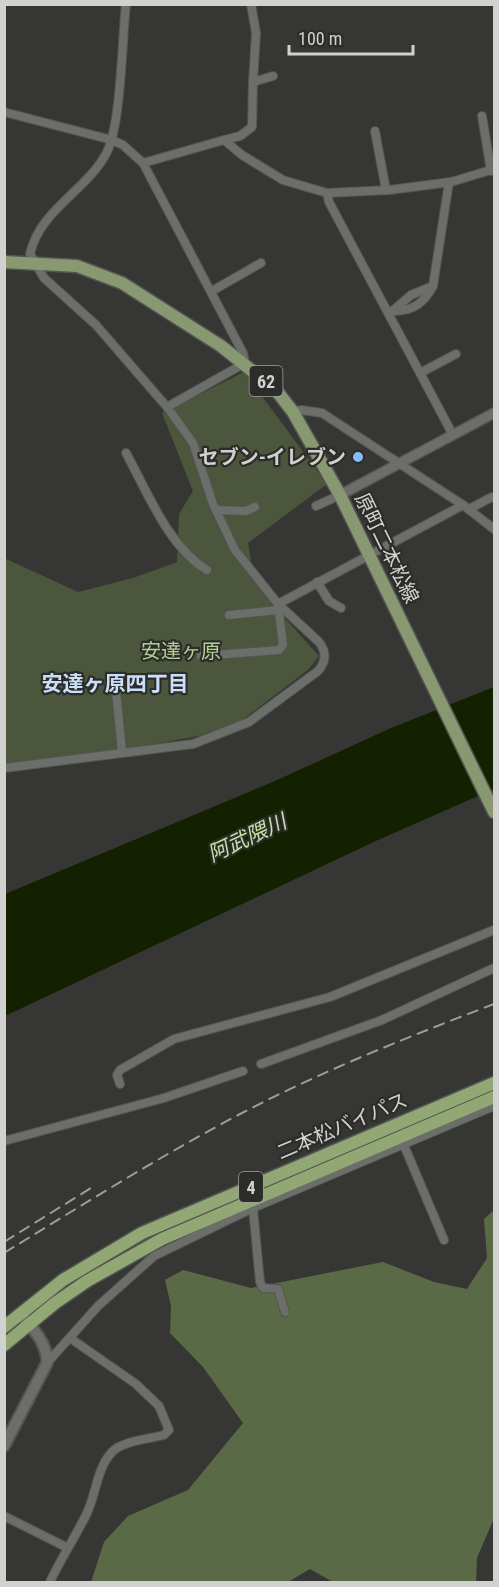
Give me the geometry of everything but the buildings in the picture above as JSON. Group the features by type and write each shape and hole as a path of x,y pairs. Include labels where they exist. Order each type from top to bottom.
{"highway":[{"name":"二本松バイパス","path":"20,1314 63,1280 142,1233 495,1083"},
{"name":"二本松バイパス","path":"29,1324 87,1281 162,1239 495,1096"},
{"name":"4","path":"4,1327 20,1314"},
{"name":"4","path":"4,1345 29,1324"}],"main road":[{"name":"原町二本松線","path":"4,262 77,266 122,283 245,363 276,390 293,412 340,495 495,812"},
{"path":"4,1446 47,1362 47,1353 20,1314"}],"street":[{"path":"4,768 193,744 246,724 318,671 325,659 323,647 278,607 235,550 216,510 193,442 167,407 96,325 44,278 30,254 40,226 92,173 112,140 126,4"},
{"path":"143,163 149,159 240,136 252,126 256,27 251,4"},
{"path":"253,82 273,76"},
{"path":"4,112 112,140 123,145 143,163 212,291 243,353 245,363 167,407"},
{"path":"224,140 242,155 283,180 327,194 386,190 449,182 493,170 482,116"},
{"path":"375,131 386,190"},
{"path":"391,312 411,295 433,286 449,182"},
{"path":"327,194 391,312 453,435"},
{"path":"212,291 261,263"},
{"path":"420,373 456,354"},
{"path":"293,412 301,410 322,413 466,507 495,529"},
{"path":"316,506 401,464 495,413"},
{"path":"126,453 189,559 207,570"},
{"path":"228,615 278,607 317,582 369,555 466,507 492,497"},
{"path":"216,510 246,511 255,507"},
{"path":"317,582 329,602 341,608"},
{"path":"201,657 279,650 283,645 278,607"},
{"path":"116,691 122,752"},
{"path":"120,1084 117,1075 120,1070 174,1039 330,997 495,930"},
{"path":"261,1064 382,1020 495,968"},
{"path":"4,1141 154,1101 243,1071"},
{"path":"47,1362 98,1306 154,1256 253,1208 495,1106"},
{"path":"403,1143 444,1240"},
{"path":"253,1208 260,1282 263,1288 278,1289 285,1312"},
{"path":"50,1582 66,1547 86,1515 101,1472 112,1452 125,1445 164,1435 169,1430 159,1406 136,1384 70,1338"},
{"path":"4,1516 66,1547"}],"green space":[{"name":"安達ヶ原","path":"244,372 327,484 248,543 254,580 319,656 308,670 241,721 198,736 144,746 5,765 4,558 78,592 133,578 177,562 179,514 193,491 162,413"}],"shaded area":[{"path":"494,1210 494,1518 477,1558 476,1582 333,1582 310,1569 288,1582 91,1582 104,1542 128,1516 188,1490 243,1423 203,1367 170,1333 171,1306 165,1280 183,1270 251,1288 383,1262 434,1282 467,1289 487,1258 484,1219"}],"water":[{"name":"阿武隈川","path":"494,687 494,789 378,840 5,1016 5,894 275,781 391,728"}],"railway":[{"path":"4,1253 150,1164 271,1098 366,1055 494,1004"},
{"path":"4,1242 91,1188"}],"place":[{"name":"セブン-イレブン","path":"358,457"}],"district":[{"name":"安達ヶ原四丁目","path":"115,684"}]}
